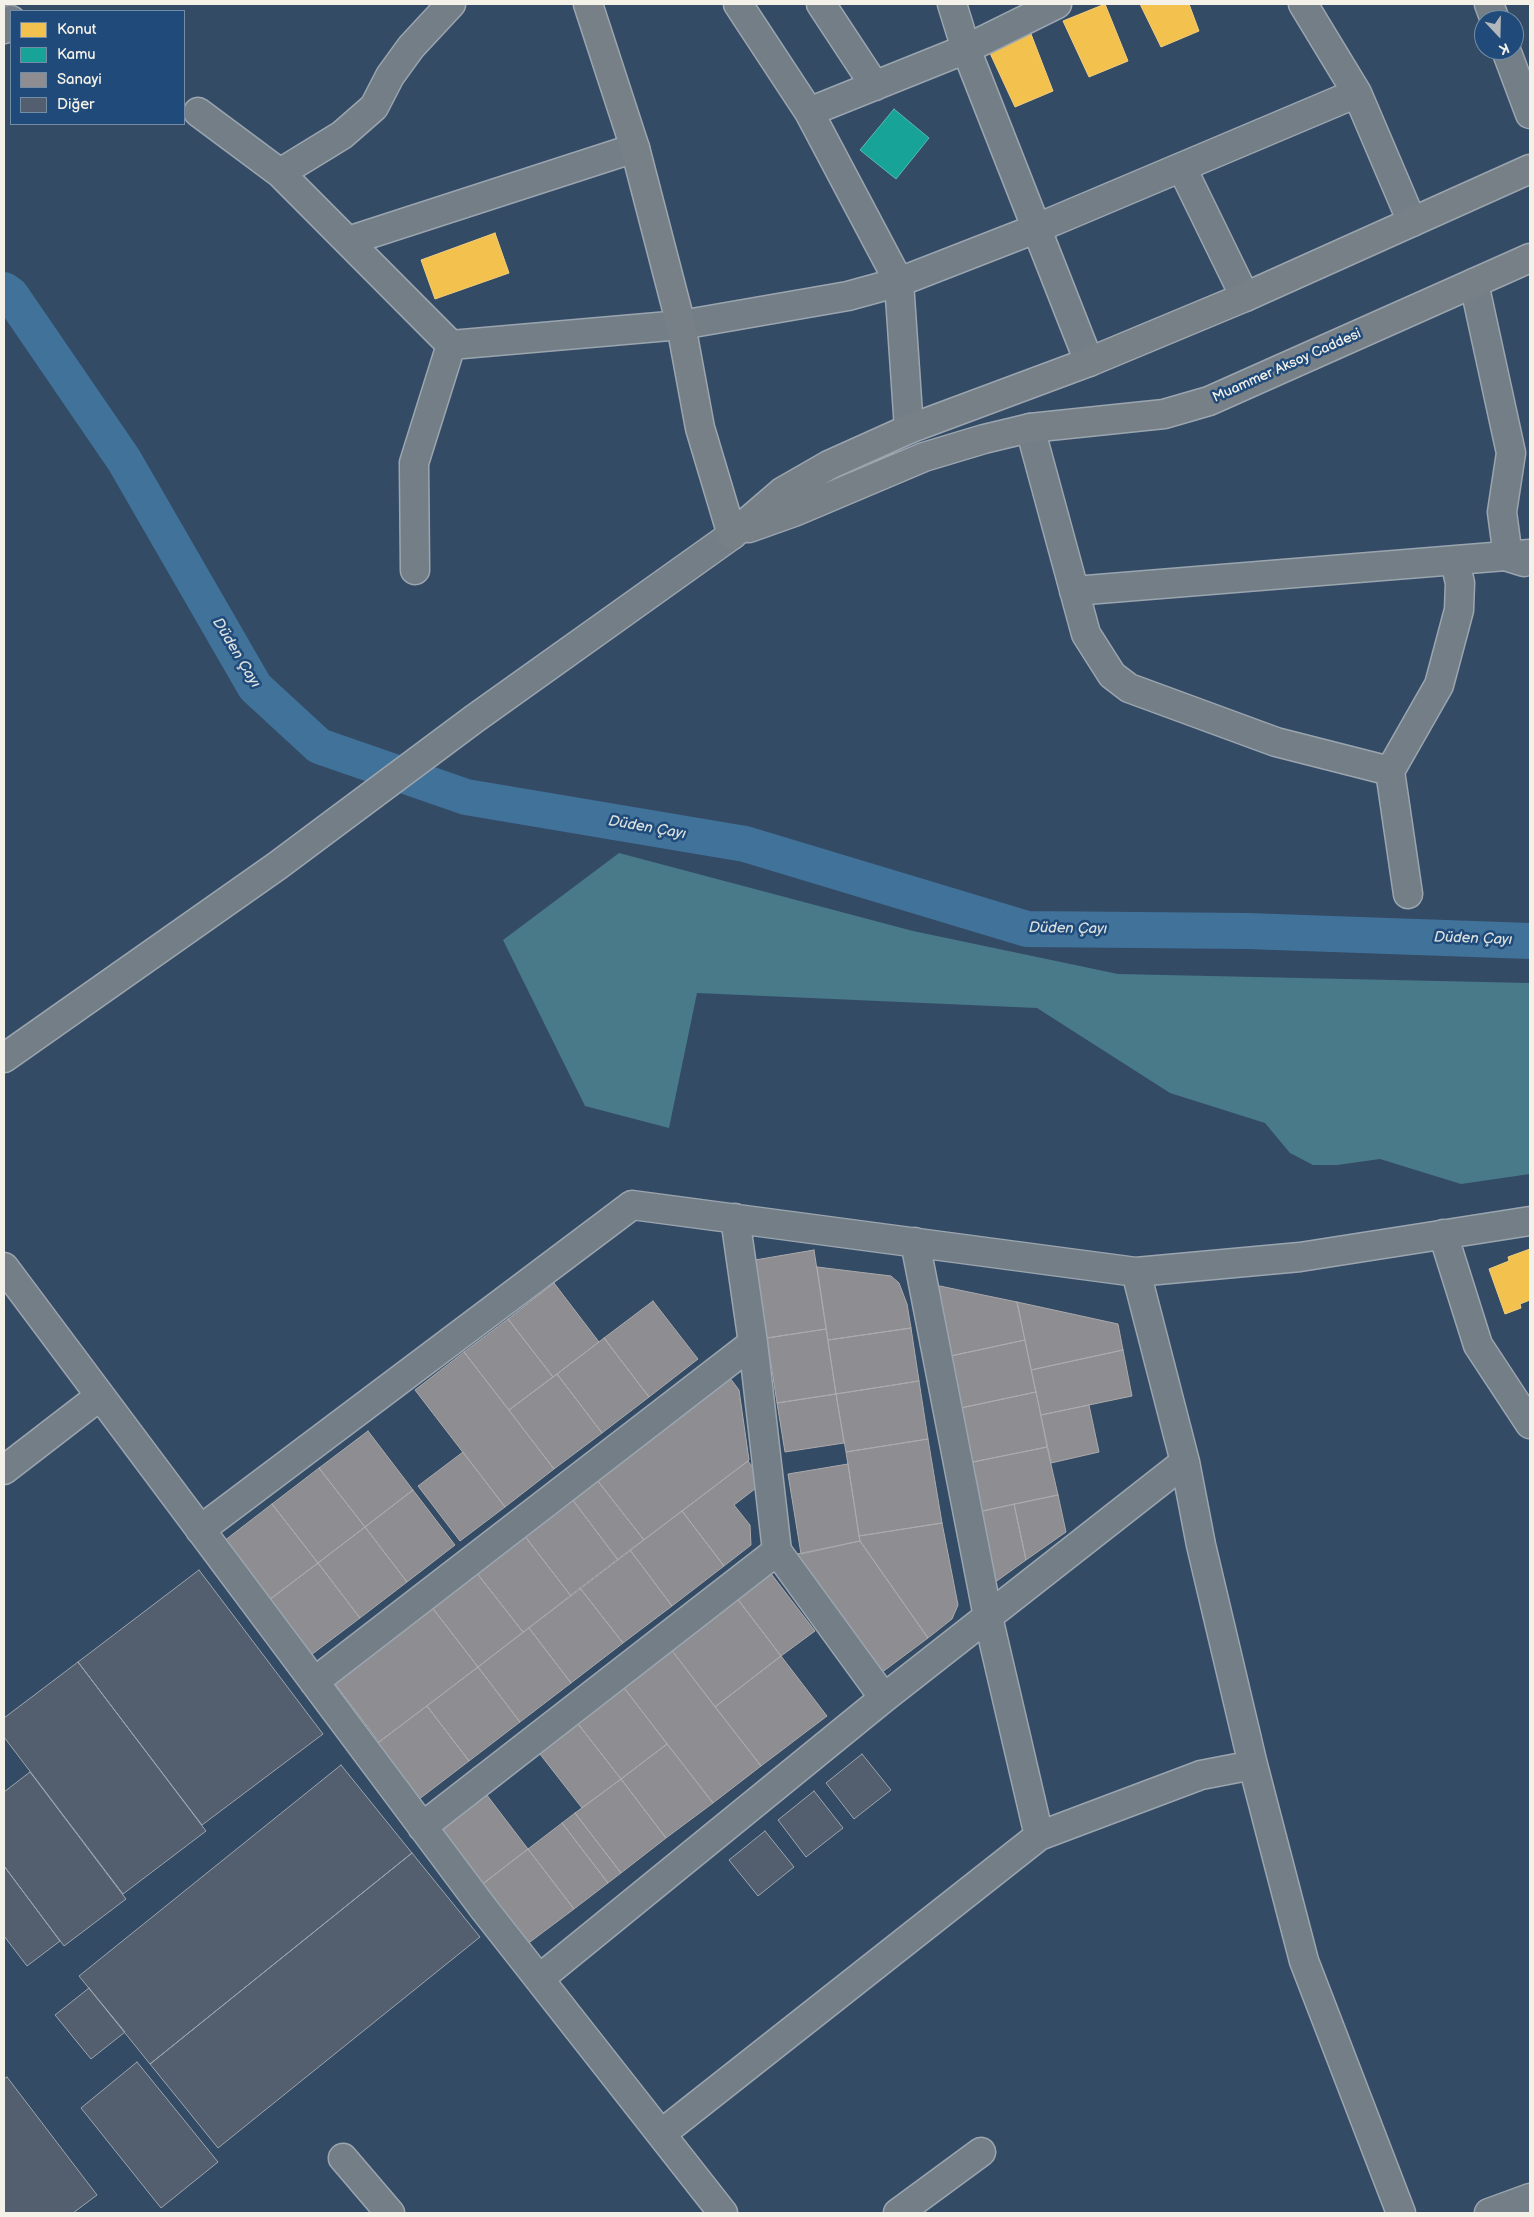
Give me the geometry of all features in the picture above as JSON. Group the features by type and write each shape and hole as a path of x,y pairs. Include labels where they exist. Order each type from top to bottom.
{"main road":[{"path":"588,4 635,148 680,325 700,428 732,535 782,492 829,465 909,429 1089,362 1246,297 1530,169"},
{"name":"Muammer Aksoy Caddesi","path":"732,535 794,512 924,457 1030,428 1164,414 1209,401 1530,258"}],"street":[{"path":"280,173 342,135 374,107 390,76 411,47 451,4"},
{"path":"738,4 809,112 899,282 909,429"},
{"path":"821,4 875,86"},
{"path":"952,4 966,49 1035,229 1089,362"},
{"path":"809,112 966,49 1057,4"},
{"path":"1303,4 1357,93 1412,222"},
{"path":"1510,60 1530,114"},
{"path":"451,345 680,325 848,296 899,282 1035,229 1357,93"},
{"path":"198,112 280,173 451,345"},
{"path":"348,241 635,148"},
{"path":"1182,168 1246,297"},
{"path":"1074,591 1454,561 1523,558 1502,512 1511,453 1474,283"},
{"path":"415,570 414,464 451,345"},
{"path":"1030,428 1086,634 1112,675 1129,688 1276,742 1390,771"},
{"path":"4,1058 341,819 474,719 732,535"},
{"path":"1408,894 1390,771 1439,685 1459,610 1460,583 1454,561"},
{"path":"200,1530 632,1205 1136,1272 1300,1257 1530,1221"},
{"path":"735,1218 753,1343 777,1551 884,1698"},
{"path":"1443,1234 1478,1345 1530,1424"},
{"path":"915,1242 988,1617 1038,1836"},
{"path":"4,1267 422,1827 723,2213"},
{"path":"1136,1272 1185,1462 1201,1544 1253,1765 1304,1961 1401,2213"},
{"path":"314,1682 753,1343"},
{"path":"4,1470 100,1396"},
{"path":"539,1979 884,1698 1185,1462"},
{"path":"422,1827 777,1551"},
{"path":"661,2134 1038,1836 1201,1774 1253,1765"},
{"path":"898,2213 982,2152"},
{"path":"343,2158 390,2213"},
{"path":"1489,2213 1530,2198"}],"shaded area":[{"path":"619,853 913,931 1118,974 1530,983 1530,1174 1461,1184 1380,1159 1337,1165 1313,1165 1290,1153 1265,1123 1170,1093 1037,1008 697,993 669,1128 585,1106 503,940"}],"building: Konut":[{"path":"1105,4 1128,61 1089,77 1063,21"},
{"path":"1140,4 1189,4 1199,31 1161,47"},
{"path":"1031,34 1053,91 1015,107 989,51"},
{"path":"495,233 509,273 435,299 421,260"},
{"path":"1530,1249 1530,1300 1520,1304 1521,1308 1505,1314 1489,1269 1509,1261 1508,1257"}],"building: Kamu":[{"path":"894,109 929,138 896,179 860,150"}],"building: Sanayi":[{"path":"814,1250 826,1329 767,1338 755,1260"},
{"path":"817,1267 891,1276 899,1283 907,1304 911,1328 828,1340"},
{"path":"554,1283 599,1342 553,1377 508,1319"},
{"path":"930,1284 1017,1302 1025,1340 946,1357"},
{"path":"653,1301 698,1359 649,1397 604,1338"},
{"path":"1017,1302 1118,1324 1123,1350 1031,1370"},
{"path":"508,1319 553,1377 509,1410 464,1352"},
{"path":"911,1328 919,1381 836,1394 828,1340"},
{"path":"826,1329 836,1394 777,1403 767,1338"},
{"path":"604,1338 649,1397 602,1433 557,1374"},
{"path":"1025,1340 1036,1392 956,1409 946,1357"},
{"path":"1123,1350 1132,1396 1041,1415 1031,1370"},
{"path":"464,1352 554,1469 505,1507 415,1390"},
{"path":"557,1374 602,1433 554,1469 509,1410"},
{"path":"730,1378 739,1390 749,1460 644,1540 597,1480"},
{"path":"919,1381 928,1439 846,1452 836,1394"},
{"path":"1036,1392 1047,1447 968,1463 956,1409"},
{"path":"836,1394 844,1443 785,1452 777,1403"},
{"path":"1089,1405 1099,1452 1051,1463 1041,1415"},
{"path":"368,1431 413,1490 365,1527 319,1468"},
{"path":"928,1439 942,1523 859,1536 846,1452"},
{"path":"1047,1447 1058,1495 978,1512 968,1463"},
{"path":"463,1452 505,1507 460,1541 418,1486"},
{"path":"748,1461 764,1482 734,1505 750,1525 751,1545 724,1566 682,1511"},
{"path":"848,1464 860,1541 801,1554 788,1474"},
{"path":"319,1468 365,1527 318,1563 272,1504"},
{"path":"597,1480 644,1540 618,1560 572,1499"},
{"path":"413,1490 455,1545 407,1582 365,1527"},
{"path":"1058,1495 1066,1532 1026,1560 1014,1504"},
{"path":"572,1499 618,1560 571,1596 524,1535"},
{"path":"272,1504 318,1563 269,1600 224,1541"},
{"path":"1014,1504 1026,1560 994,1583 978,1512"},
{"path":"682,1511 724,1566 672,1606 630,1550"},
{"path":"942,1523 958,1605 952,1619 928,1638 860,1541 859,1536"},
{"path":"365,1527 407,1582 360,1618 318,1563"},
{"path":"524,1535 571,1596 523,1632 476,1572"},
{"path":"860,1541 928,1638 881,1673 797,1554"},
{"path":"630,1550 672,1606 623,1643 580,1588"},
{"path":"318,1563 360,1618 311,1655 269,1600"},
{"path":"769,1571 815,1631 781,1656 736,1597"},
{"path":"476,1572 523,1632 478,1667 431,1606"},
{"path":"580,1588 623,1643 571,1683 529,1628"},
{"path":"736,1597 781,1656 715,1707 670,1648"},
{"path":"431,1606 478,1667 379,1742 333,1681"},
{"path":"529,1628 571,1683 520,1722 478,1667"},
{"path":"670,1648 761,1766 713,1803 621,1684"},
{"path":"781,1656 827,1716 761,1766 715,1707"},
{"path":"478,1667 520,1722 469,1761 427,1706"},
{"path":"621,1684 667,1744 621,1779 575,1720"},
{"path":"427,1706 469,1761 418,1800 375,1745"},
{"path":"575,1720 621,1779 582,1808 536,1749"},
{"path":"667,1744 713,1803 666,1838 621,1779"},
{"path":"621,1779 666,1838 621,1873 575,1813"},
{"path":"483,1790 528,1849 480,1886 435,1826"},
{"path":"575,1813 621,1873 608,1883 562,1823"},
{"path":"562,1823 608,1883 574,1909 528,1849"},
{"path":"528,1849 574,1909 526,1945 480,1886"}],"building: Diğer":[{"path":"199,1570 323,1734 202,1825 78,1662"},
{"path":"78,1662 206,1831 123,1894 4,1737 4,1718"},
{"path":"862,1754 891,1790 854,1819 826,1783"},
{"path":"341,1765 412,1853 150,2064 79,1976"},
{"path":"30,1772 126,1899 64,1946 4,1866 4,1792"},
{"path":"814,1791 843,1828 806,1857 778,1820"},
{"path":"765,1831 794,1867 758,1896 729,1860"},
{"path":"412,1853 480,1937 218,2148 150,2064"},
{"path":"4,1866 60,1941 27,1966 4,1936"},
{"path":"89,1988 125,2032 91,2059 55,2015"},
{"path":"137,2062 218,2162 161,2208 81,2108"},
{"path":"7,2077 97,2195 73,2213 4,2213 4,2079"}],"waterway":[{"name":"Düden Çayı","path":"4,290 11,295 124,460 255,687 319,746 466,797 745,844 1027,929 1247,931 1530,941"}]}
